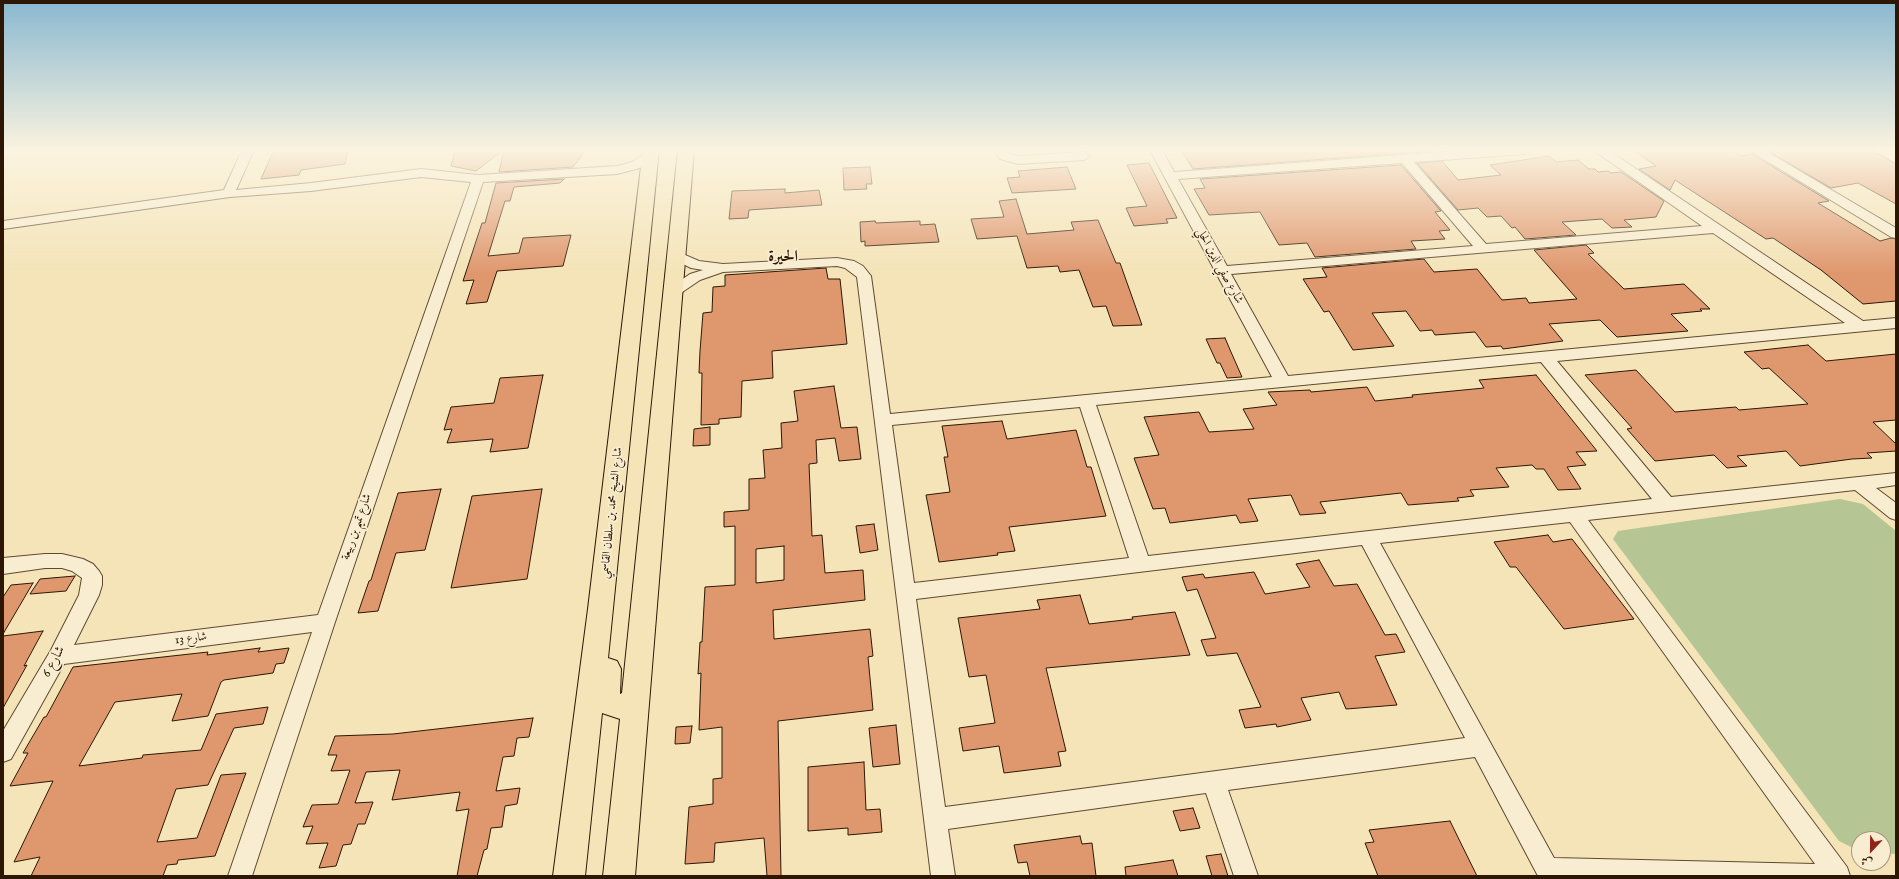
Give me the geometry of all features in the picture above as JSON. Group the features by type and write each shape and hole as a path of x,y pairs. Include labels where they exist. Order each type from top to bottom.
{"main road":[{"name":"شارع الشيخ محمد بن سلطان القاسمي","path":"569,876 602,609 647,191"},
{"path":"619,876 682,191"},
{"path":"602,609 607,615 612,630 606,699 613,706 618,707 631,703 635,698"}],"street":[{"path":"3,225 231,193 244,194 269,191"},
{"name":"شارع تميم بن ربيعة","path":"240,876 325,622 474,191"},
{"name":"شارع صفي الدين الحلي","path":"1178,191 1283,382"},
{"path":"1433,191 1483,249"},
{"path":"1660,191 1859,326"},
{"path":"1824,191 1896,234"},
{"path":"1222,271 1716,229"},
{"path":"676,255 696,265 723,268 824,261 849,264 858,269 864,276 944,876"},
{"path":"673,292 694,277 723,268"},
{"path":"884,420 1896,323"},
{"path":"1545,356 1667,505"},
{"path":"1086,401 1141,564"},
{"path":"906,592 1367,537 1896,479"},
{"path":"1858,483 1896,514"},
{"path":"1575,515 1838,876"},
{"path":"1367,537 1549,873 1823,876"},
{"name":"شارع 6","path":"3,566 62,561 76,564 86,569 92,576 92,585 89,595 58,656 3,752"},
{"name":"شارع 13","path":"58,656 325,622"},
{"path":"936,819 1481,746"},
{"path":"1214,782 1246,876"}],"green space":[{"path":"1840,499 1863,504 1896,531 1896,854 1891,854 1891,831 1851,831 1851,847 1839,841 1613,539 1618,531"}],"building":[{"path":"494,191 513,191 510,201 505,201 488,256 519,253 523,238 571,235 563,266 497,271 487,302 466,304 474,280 463,281 482,223 485,223"},
{"path":"732,191 785,191 785,193 819,191 822,205 749,210 748,218 729,219"},
{"path":"1011,191 1044,191 1012,193"},
{"path":"1140,191 1163,191 1177,218 1166,219 1168,223 1134,226 1126,208 1147,206"},
{"path":"1195,191 1424,191 1441,211 1435,212 1450,230 1439,231 1445,239 1411,241 1416,249 1315,257 1307,243 1279,245 1260,212 1209,215"},
{"path":"1441,191 1649,191 1664,201 1656,217 1624,220 1632,227 1612,228 1602,219 1562,222 1576,235 1525,239 1515,227 1512,228 1501,216 1487,217 1478,208 1458,210"},
{"path":"1692,191 1813,191 1829,201 1818,203 1880,241 1891,238 1896,239 1896,301 1863,304 1821,270 1773,238 1766,239"},
{"path":"1873,191 1896,191 1896,204"},
{"path":"1016,199 1027,234 1074,230 1071,222 1098,220 1116,263 1120,263 1142,325 1113,326 1106,306 1093,307 1079,270 1060,272 1058,266 1027,268 1017,236 977,239 971,219 1004,217 999,201"},
{"path":"875,221 876,223 920,221 920,225 935,224 939,242 865,246 865,241 861,242 860,222"},
{"path":"1586,245 1594,253 1588,254 1624,289 1684,284 1710,309 1700,309 1702,311 1671,314 1688,331 1617,337 1600,320 1549,324 1563,341 1503,349 1501,346 1486,347 1475,332 1435,335 1432,330 1420,331 1406,311 1372,313 1394,346 1353,350 1329,311 1324,312 1303,279 1327,277 1322,268 1424,259 1434,272 1477,269 1502,300 1526,298 1529,303 1577,299 1534,250"},
{"path":"826,268 828,279 840,279 847,344 772,351 773,378 742,381 741,417 719,419 719,424 701,425 702,373 699,373 703,313 712,312 713,287 725,286 725,275"},
{"path":"1225,338 1242,377 1227,378 1220,363 1217,363 1206,339"},
{"path":"1808,345 1826,361 1896,354 1896,420 1873,422 1896,444 1896,451 1867,453 1872,458 1852,459 1800,466 1786,451 1737,456 1747,466 1727,468 1714,455 1655,461 1627,429 1632,428 1585,375 1636,370 1675,412 1736,407 1739,410 1808,404 1769,368 1762,369 1744,352"},
{"path":"543,375 528,448 490,452 493,439 447,443 452,429 444,430 451,407 494,403 500,378"},
{"path":"1536,375 1597,451 1576,452 1586,465 1567,467 1581,489 1558,490 1544,469 1536,469 1532,465 1496,468 1509,487 1470,490 1474,496 1457,498 1459,501 1408,505 1401,493 1320,502 1326,513 1300,515 1291,495 1248,499 1258,521 1240,523 1236,515 1170,523 1165,508 1153,509 1134,458 1159,455 1144,417 1199,412 1209,432 1254,429 1243,409 1277,405 1268,392 1310,390 1311,392 1367,387 1375,401 1413,397 1412,395 1484,388 1479,380"},
{"path":"834,386 841,428 857,427 861,459 839,461 835,438 816,440 817,463 809,464 812,536 822,535 825,573 863,570 865,600 773,610 774,639 870,629 873,656 868,657 873,710 778,721 781,876 767,876 764,838 715,843 714,862 685,864 689,807 713,804 713,779 722,778 722,727 699,730 701,673 698,674 700,642 702,642 705,587 735,585 735,526 724,527 724,512 749,510 749,479 765,478 763,450 782,448 781,423 798,421 794,391","holes":["784,546 784,580 756,583 756,549"]},
{"path":"1002,421 1007,439 1076,430 1087,467 1091,467 1106,516 1009,527 1015,551 997,553 998,555 939,562 926,495 950,492 944,457 948,457 942,426"},
{"path":"710,427 710,445 693,446 694,429"},
{"path":"441,489 425,550 396,553 378,611 358,613 369,581 371,580 398,493"},
{"path":"542,489 527,579 451,588 472,496"},
{"path":"874,524 878,550 860,553 856,526"},
{"path":"1548,535 1553,542 1572,539 1634,619 1564,629 1516,567 1510,567 1494,542"},
{"path":"1319,560 1334,586 1357,584 1385,635 1396,634 1405,652 1375,656 1397,705 1346,709 1339,692 1301,698 1311,720 1277,727 1276,724 1245,728 1239,710 1261,707 1237,653 1207,656 1201,640 1216,638 1197,589 1187,591 1182,577 1203,574 1205,578 1254,572 1265,594 1310,587 1296,564"},
{"path":"75,576 66,591 30,594 40,579"},
{"path":"33,583 3,634 3,597 11,585"},
{"path":"1080,595 1089,624 1175,612 1190,655 1046,668 1066,751 1058,752 1061,766 1004,773 999,746 963,751 959,728 995,723 986,675 969,677 958,618 1040,609 1037,600"},
{"path":"43,631 24,666 27,665 3,708 3,636"},
{"path":"260,648 258,652 289,648 284,663 276,664 273,673 224,680 221,682 208,716 172,721 182,694 115,702 79,766 142,758 143,755 201,750 216,714 268,707 263,724 234,728 208,785 176,789 157,842 197,838 221,775 246,773 215,856 178,860 177,864 167,865 163,876 31,876 40,857 14,862 53,781 10,786 28,753 23,753 44,717 46,717 73,667 208,652 207,655"},
{"path":"533,718 529,737 517,738 514,756 503,757 496,791 520,788 517,804 505,806 502,827 491,828 487,849 484,850 477,876 457,876 469,809 456,811 460,792 392,800 400,770 366,772 355,803 373,802 365,824 358,824 351,844 343,845 336,866 319,868 328,843 306,844 313,826 303,827 312,805 338,804 350,770 331,771 337,755 328,755 335,736 393,734"},
{"path":"896,725 900,764 873,767 869,728"},
{"path":"692,726 690,743 675,744 676,727"},
{"path":"864,762 866,810 880,809 882,832 848,835 848,828 808,831 808,767"},
{"path":"1193,808 1200,828 1180,831 1173,811"},
{"path":"1450,821 1477,876 1378,876 1365,843 1374,842 1369,830"},
{"path":"1080,836 1082,844 1092,843 1096,876 1030,876 1027,862 1018,863 1014,845"},
{"path":"1221,854 1228,876 1212,876 1206,856"},
{"path":"1173,860 1178,876 1126,876 1125,867"}],"district":[{"name":"الحيرة","path":"783,258"}]}
